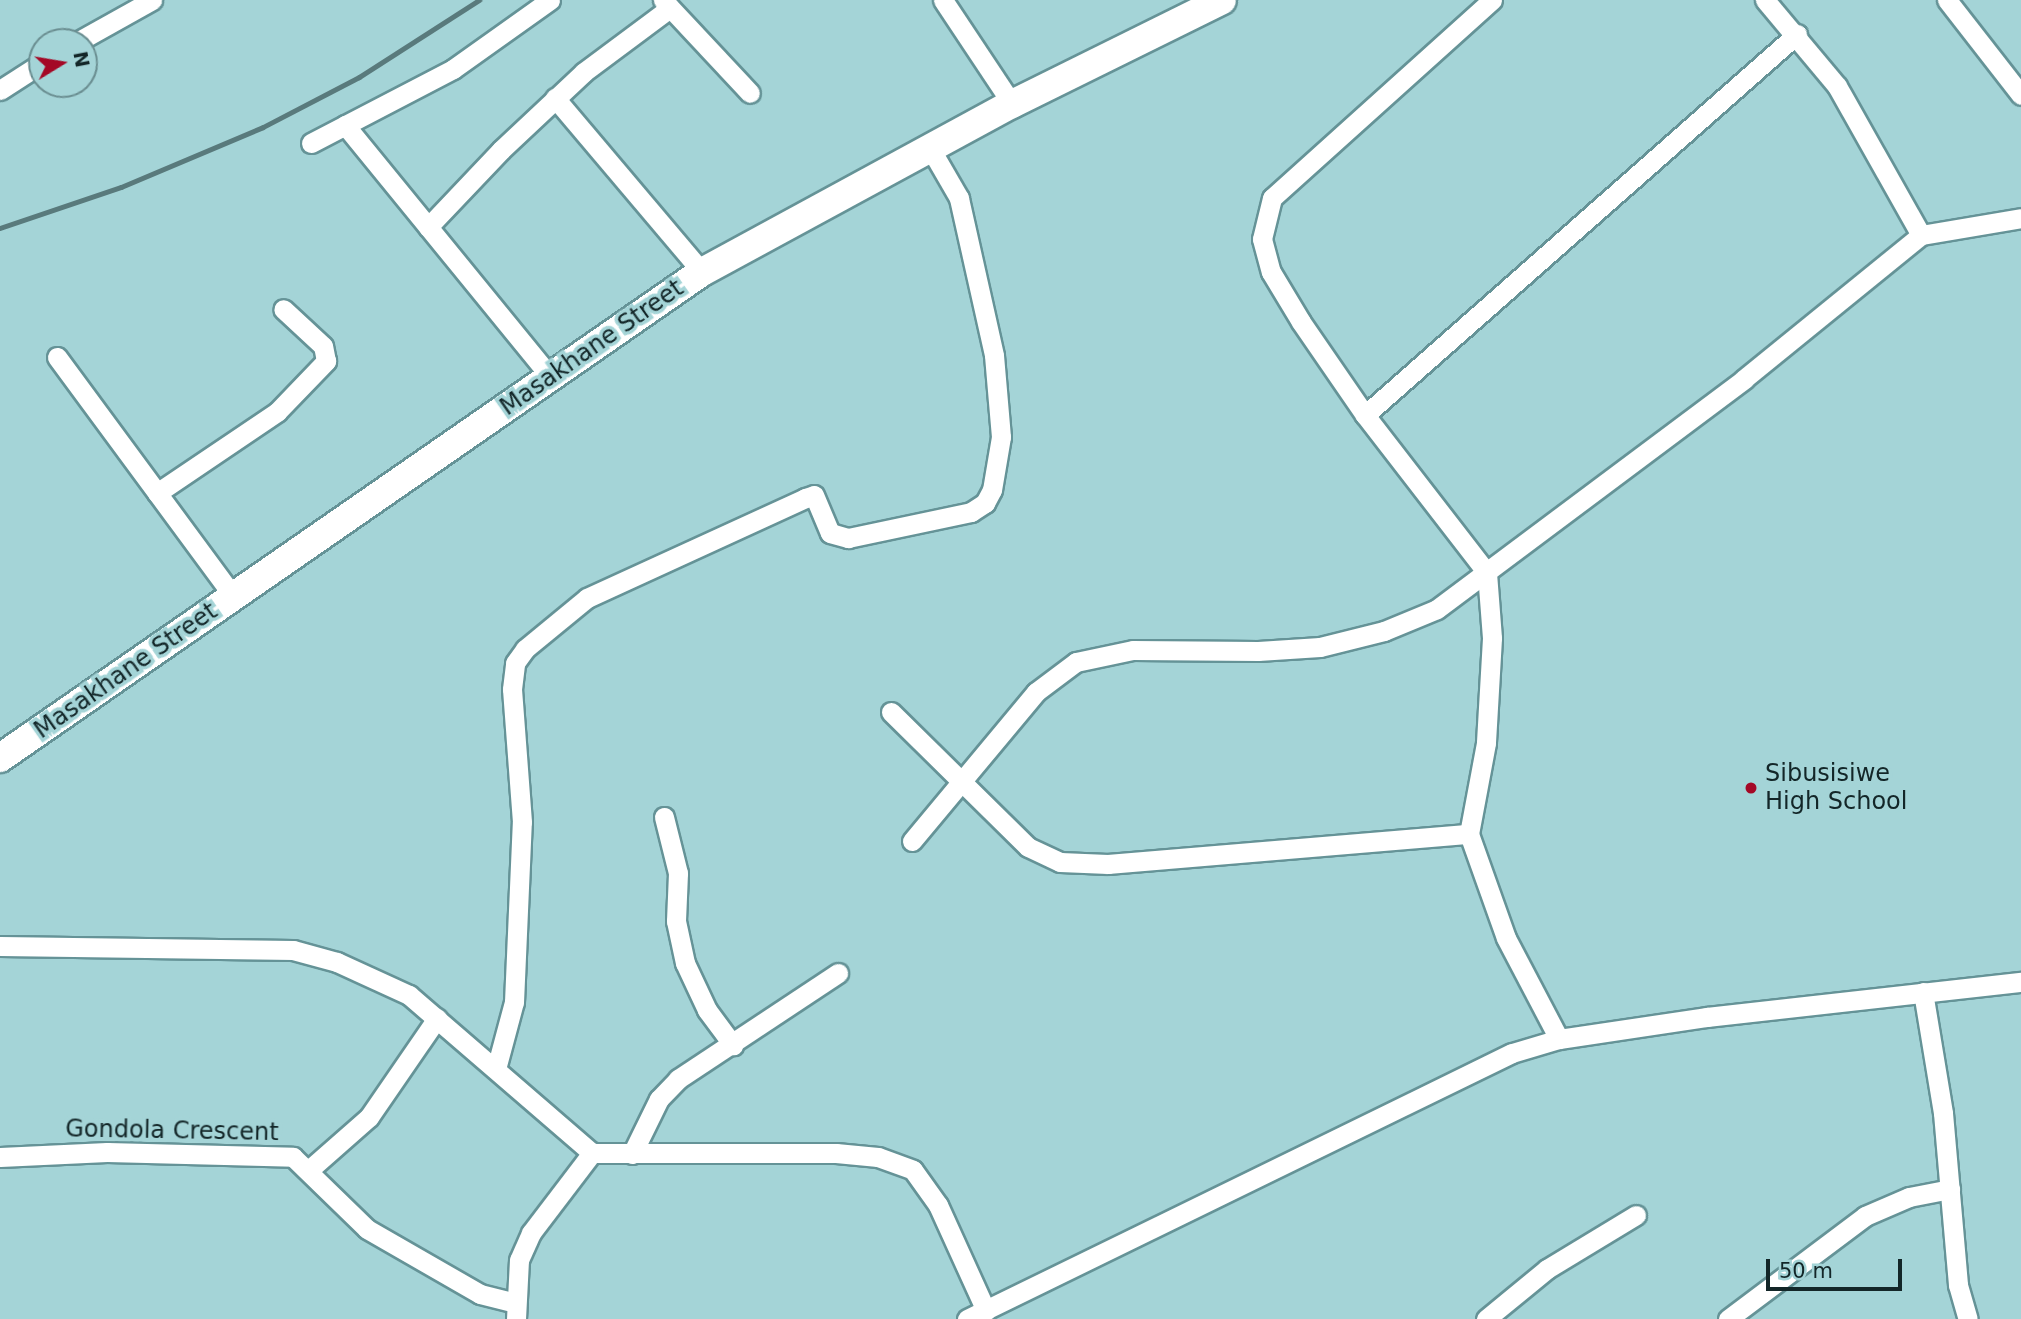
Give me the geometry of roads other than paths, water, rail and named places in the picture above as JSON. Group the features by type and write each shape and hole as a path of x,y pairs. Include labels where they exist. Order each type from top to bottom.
{"street":[{"path":"98,30 152,0"},
{"path":"311,144 453,69 550,0"},
{"path":"943,0 1013,104"},
{"name":"Masakhane Street","path":"0,758 392,489 549,375 702,272 1013,104 1222,0"},
{"path":"1492,0 1272,198 1263,222 1271,272 1365,415 1487,573 1492,638 1486,743 1469,834 1506,937 1559,1039"},
{"path":"1765,0 1797,34 1837,86 1921,235"},
{"path":"1947,0 2021,95"},
{"path":"428,227 555,98 667,4 750,93"},
{"path":"1365,415 1797,34"},
{"path":"0,90 28,72"},
{"path":"555,98 702,272"},
{"path":"345,125 549,375"},
{"path":"496,1069 514,1002 522,822 512,689 515,663 525,649 587,598 704,547 728,531 768,517 790,503 814,495 830,533 848,538 971,512 985,503 992,490 1001,437 994,355 972,237 959,198 930,148"},
{"path":"912,841 1036,692 1086,657 1133,650 1258,651 1321,647 1384,631 1437,609 1744,379 1921,235 2021,218"},
{"path":"157,493 276,412 326,360 323,345 282,309"},
{"path":"57,357 233,596"},
{"path":"891,712 1028,847 1060,862 1108,864 1469,834"},
{"path":"664,817 678,873 676,921 685,963 707,1010 733,1045"},
{"path":"0,946 293,950 366,972 409,995 592,1153 836,1153 878,1157 913,1170 938,1205 986,1311"},
{"path":"632,1154 659,1099 678,1079 838,973"},
{"path":"967,1319 1441,1084 1512,1053 1559,1039 1825,1000 2021,982"},
{"path":"1923,992 1950,1189 1958,1285 1968,1319"},
{"path":"437,1018 369,1117 310,1169 317,1182 367,1228 480,1294 516,1311 519,1260 531,1233 592,1153"},
{"name":"Gondola Crescent","path":"0,1157 107,1152 268,1153 293,1157 310,1169"},
{"path":"1728,1319 1865,1216 1909,1197 1950,1189"},
{"path":"1486,1319 1547,1269 1636,1215"}],"railway":[{"path":"0,228 121,187 263,127 359,77 479,0"}],"place":[{"name":"Sibusisiwe High School","path":"1751,788"}]}
